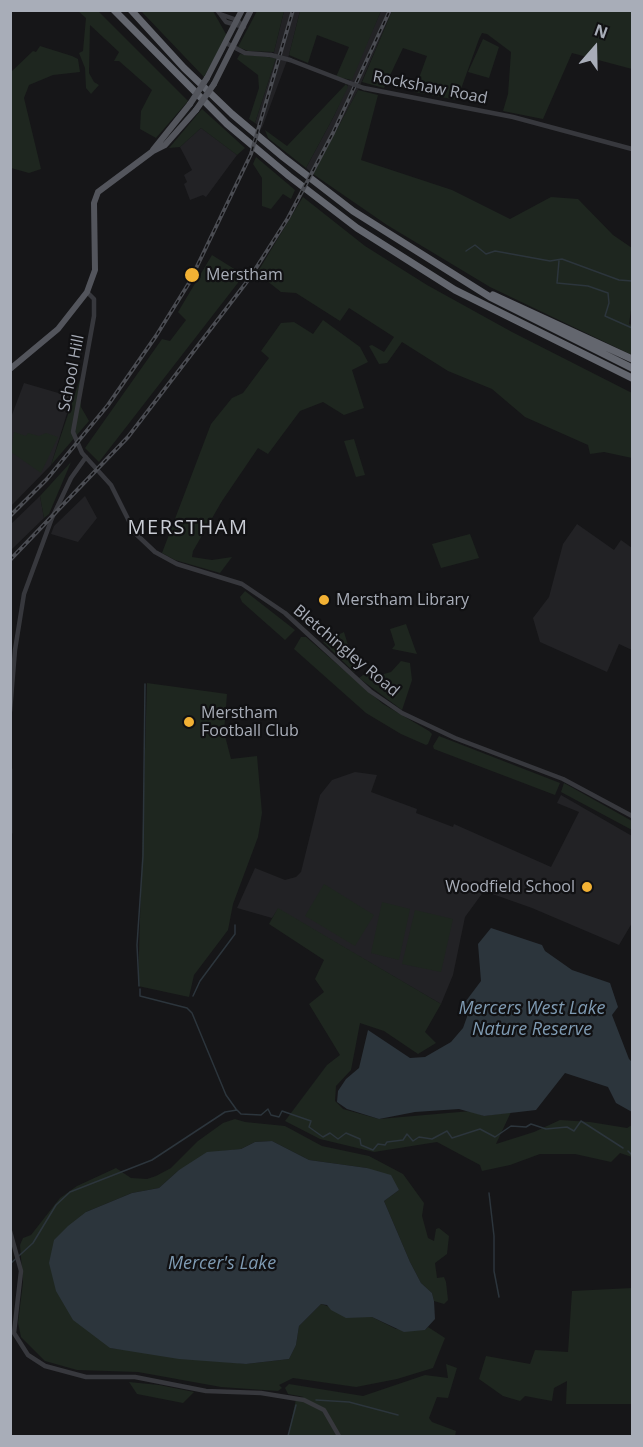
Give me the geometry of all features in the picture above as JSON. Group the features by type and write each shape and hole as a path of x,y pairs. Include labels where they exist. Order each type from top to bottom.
{"highway":[{"path":"114,10 227,124 289,176 357,228 464,295 633,378"},
{"path":"131,10 199,83 291,164 372,224 474,288 633,368"},
{"path":"474,288 501,298 633,359"}],"main road":[{"path":"153,151 207,78 242,10"},
{"path":"10,369 58,329 87,292 95,270 96,196 102,187 174,137 214,84 251,10"}],"street":[{"path":"218,12 244,27"},
{"path":"218,12 226,22 230,36"},
{"path":"226,22 236,23"},
{"name":"Rockshaw Road","path":"226,43 249,54 271,55 290,60 364,88 524,120 633,149"},
{"name":"School Hill","path":"86,458 79,448 73,426 82,397 94,316 94,299 87,292"},
{"path":"10,711 15,650 24,594 52,518 71,478 86,458"},
{"name":"Bletchingley Road","path":"86,458 111,485 135,533 154,552 177,564 243,584 285,613 370,691 402,712 455,738 563,779 633,816"},
{"path":"10,769 10,833"},
{"path":"10,1231 21,1271 14,1334 28,1354 45,1366 86,1377 135,1377 206,1391 272,1394 304,1400 328,1414 339,1437"}],"shaded area":[{"path":"78,11 98,11 188,101 156,138 140,129 141,111 152,90 119,61 114,61 119,52 90,25 89,73 94,82 99,85 91,94 86,88 85,68 79,53 83,51 86,18"},
{"path":"141,11 213,11 227,36 204,77"},
{"path":"257,11 284,11 274,52 248,51 238,47"},
{"path":"284,11 300,11 289,55 262,128 255,123 276,58 274,52"},
{"path":"300,11 381,11 352,80 336,77 349,47 317,35 308,63 289,55"},
{"path":"381,11 392,11 358,90 313,174 306,168 334,116"},
{"path":"392,11 632,11 632,69 572,53 543,119 503,111 508,94 511,52 487,34 482,33 479,39 457,100 414,92 427,56 403,48 384,88 362,82"},
{"path":"483,39 499,47 489,78 468,72"},
{"path":"40,46 78,59 80,72 53,75 29,85 24,98 41,169 29,173 11,168 11,72"},
{"path":"240,54 276,58 255,123 249,119 259,88 258,75 237,59"},
{"path":"346,84 348,87 306,168 268,138 265,130 287,146"},
{"path":"358,90 378,95 361,160 452,190 510,219 551,197 578,199 613,235 632,248 632,303 629,324 632,325 632,355 490,287 387,225 313,174"},
{"path":"202,109 245,148 237,155 201,128 180,147 169,148"},
{"path":"201,128 237,155 206,197 203,195 190,200 184,184 187,182 184,175 192,170 180,147"},
{"path":"256,157 295,190 291,199 283,194 271,209 262,206 262,178 253,164"},
{"path":"303,197 365,246 427,285 512,332 632,393 632,458 604,452 590,454 588,445 525,417 492,389 448,371 402,342 387,363 379,364 369,346 372,345 384,352 394,337 349,308 340,321 296,293 281,292 257,273"},
{"path":"212,255 244,275 99,462 85,448 162,339 170,341 186,320 178,312"},
{"path":"323,320 360,347 368,362 352,370 364,408 344,415 323,402 300,411 268,454 258,448 222,501 193,551 192,557 212,560 232,557 220,573 175,560 162,553 211,424 232,398 243,393 269,358 261,351 281,323 294,322 313,334"},
{"path":"80,379 81,407 89,421 51,465"},
{"path":"24,383 72,397 51,465 11,506 10,420"},
{"path":"14,432 26,436 28,433 39,436 46,433 58,437 41,473 11,452"},
{"path":"354,439 365,475 356,477 344,441"},
{"path":"71,462 49,514 44,518 40,496"},
{"path":"40,496 44,518 11,550 11,524"},
{"path":"85,496 97,518 78,542 51,534 54,526"},
{"path":"577,524 614,550 621,540 632,548 632,650 619,644 607,672 540,642 533,618 549,597 563,544"},
{"path":"470,534 479,558 441,568 432,544"},
{"path":"245,591 295,630 285,640 242,602 240,597"},
{"path":"406,624 417,654 392,649 395,645 390,629"},
{"path":"344,632 352,658 358,668 354,672 323,642"},
{"path":"301,637 306,637 383,704 429,731 432,734 428,744 401,734 366,713 294,649"},
{"path":"401,661 410,663 412,680 402,710 359,678 366,673 373,677 391,672"},
{"path":"147,683 227,694 224,732 231,759 257,756 262,813 258,837 233,904 228,930 194,975 189,997 138,986"},
{"path":"439,736 560,783 555,795 434,749 433,746"},
{"path":"355,772 377,775 371,792 417,809 416,813 453,827 454,824 551,867 579,812 557,803 561,795 632,836 632,923 619,945 532,908 484,891 465,917 453,975 441,1004 278,909 272,918 237,908 255,868 285,880 296,877 301,872 320,795 332,780"},
{"path":"564,783 632,821 632,830 561,792"},
{"path":"324,884 374,915 355,946 305,916"},
{"path":"382,902 410,909 399,960 371,953"},
{"path":"278,908 441,1004 425,1032 436,1043 418,1054 384,1031 360,1023 351,1070 336,1086 335,1101 343,1109 379,1119 471,1111 484,1116 511,1112 496,1144 534,1132 560,1120 627,1128 632,1125 632,1157 620,1153 611,1162 575,1154 540,1154 510,1165 482,1171 480,1165 437,1142 374,1152 320,1139 285,1121 327,1065 340,1055 309,1004 324,992 315,979 324,960 269,924"},
{"path":"415,910 453,919 441,972 402,964"},
{"path":"235,1119 285,1126 322,1146 369,1156 403,1174 424,1203 422,1216 428,1238 434,1241 436,1229 439,1228 449,1236 447,1254 435,1263 437,1278 444,1277 446,1282 448,1300 444,1304 434,1301 432,1293 421,1283 410,1262 384,1201 399,1190 367,1168 309,1160 272,1141 255,1142 241,1149 223,1151 179,1170 159,1188 132,1193 86,1212 110,1348 246,1364 289,1359 296,1345 299,1326 321,1304 361,1317 372,1317 396,1329 425,1330 428,1327 445,1338 433,1368 397,1379 356,1387 293,1378 279,1385 282,1388 278,1391 221,1387 138,1372 77,1370 45,1361 21,1337 18,1323 23,1282 20,1245 23,1238 31,1235 60,1198 77,1186 116,1168 131,1178 147,1179 156,1176 171,1168 198,1141 223,1123"},
{"path":"632,1288 632,1404 566,1404 567,1381 554,1388 552,1401 525,1396 520,1401 503,1396 479,1379 486,1356 530,1364 535,1350 568,1352 572,1291"},
{"path":"446,1364 457,1368 448,1398 437,1397 429,1418 432,1422 456,1431 455,1436 288,1436 296,1399 304,1397 288,1394 285,1388 289,1384 363,1396 425,1375 448,1378"},
{"path":"129,1382 194,1392 183,1403 137,1394"}],"water":[{"name":"Mercers West Lake Nature Reserve","path":"491,928 542,945 545,951 572,970 610,983 618,1007 612,1015 632,1062 632,1112 616,1103 608,1087 565,1073 536,1110 484,1116 459,1109 415,1112 379,1119 347,1109 337,1102 338,1091 346,1079 359,1068 368,1030 410,1058 425,1057 451,1042 463,1028 468,1014 466,1001 481,981 478,944"},
{"name":"Mercer's Lake","path":"272,1141 309,1160 367,1168 391,1175 399,1190 384,1201 410,1262 421,1283 432,1293 434,1301 435,1319 425,1330 404,1332 372,1317 346,1318 331,1310 327,1305 321,1304 299,1326 296,1345 289,1359 246,1364 179,1359 110,1348 73,1320 56,1291 49,1263 54,1240 68,1226 86,1212 132,1193 159,1188 179,1170 207,1152 241,1149 255,1142"}],"waterway":[{"path":"466,251 475,245 486,254 495,251 550,261 562,259 619,280 632,281"},
{"path":"559,261 557,283 588,286 608,293 609,303 605,316 632,328"},
{"path":"139,986 137,945 143,856 145,684"},
{"path":"193,996 200,981 235,934 235,925"},
{"path":"140,989 140,996 187,1008 192,1013 226,1095 236,1109"},
{"path":"10,1264 33,1243 56,1205 70,1192 152,1160 225,1112 237,1110 241,1114 261,1115 268,1109 271,1115 279,1117 282,1111 311,1121 309,1127 323,1137 330,1133 338,1139 346,1133 360,1139 361,1145 373,1150 378,1144 385,1145 387,1142 403,1140 407,1134 413,1141 419,1137 432,1139 447,1131 452,1138 480,1129 495,1137 511,1126 526,1127 531,1124 546,1129 567,1127 574,1131 581,1121 623,1148"},
{"path":"628,1151 632,1155"},
{"path":"489,1193 494,1236 494,1271 499,1297"},
{"path":"316,1400 349,1402 398,1415"},
{"path":"288,1436 296,1405"}],"railway":[{"path":"10,516 47,479 108,405 156,336 189,283 251,154 293,10"},
{"path":"10,560 128,437 249,279 288,218 333,133 390,10"}],"place":[{"name":"Merstham","path":"192,275"},
{"name":"Merstham Library","path":"324,600"},
{"name":"Merstham Football Club","path":"189,722"},
{"name":"Woodfield School","path":"587,887"}],"district":[{"name":"MERSTHAM","path":"188,528"}]}
